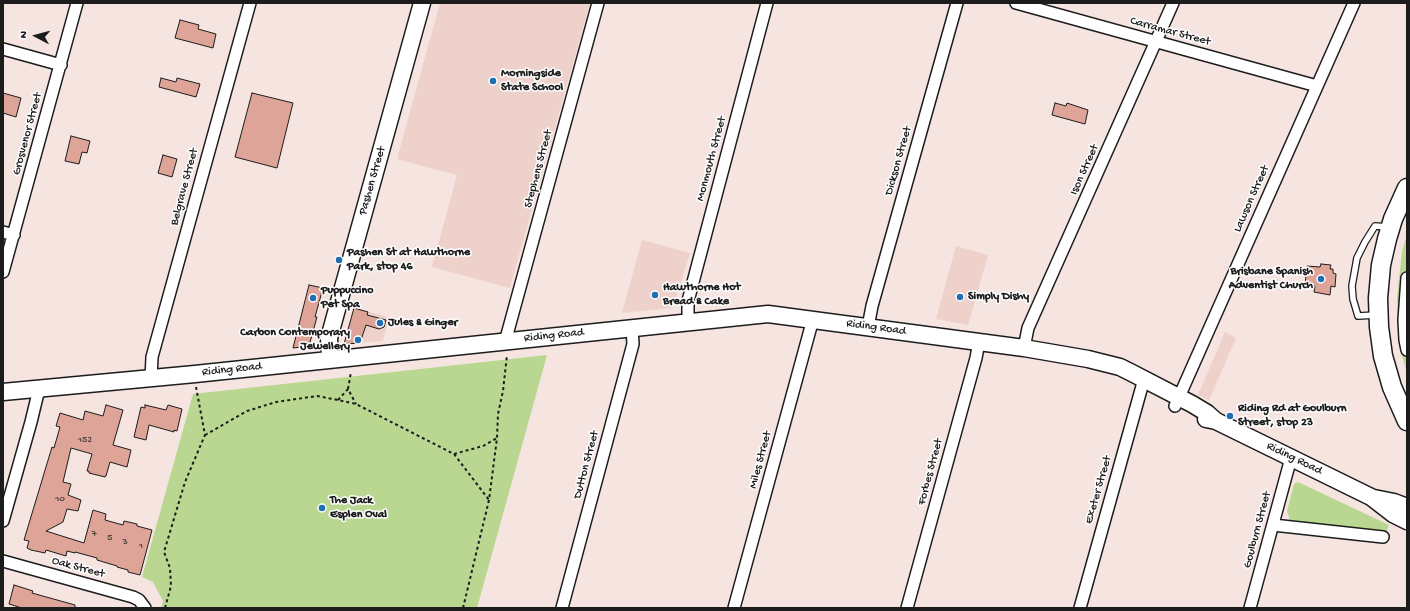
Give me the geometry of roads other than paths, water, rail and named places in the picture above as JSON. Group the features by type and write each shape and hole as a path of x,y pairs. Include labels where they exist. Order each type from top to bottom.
{"main road":[{"name":"Pashen Street","path":"330,360 329,338 422,3"},
{"path":"1407,188 1390,227 1381,266 1378,289 1378,314 1381,343 1386,366 1392,387 1407,421"},
{"name":"Riding Road","path":"3,392 151,379 768,314 1024,348 1088,359 1103,364 1120,367 1142,384 1177,401 1207,413 1216,421 1371,497 1393,514 1407,520"},
{"name":"Riding Road","path":"1371,497 1403,501"}],"street":[{"name":"Grosvenor Street","path":"3,272 8,234 61,65 78,3"},
{"name":"Belgrave Street","path":"151,379 152,357 250,3"},
{"name":"Stephens Street","path":"505,342 598,3"},
{"name":"Monmouth Street","path":"688,322 688,301 767,3"},
{"name":"Dickson Street","path":"868,327 872,306 957,3"},
{"name":"Carramar Street","path":"1016,3 1317,86"},
{"name":"Ison Street","path":"1024,348 1028,328 1173,3"},
{"name":"Lawson Street","path":"1177,401 1354,3"},
{"path":"3,49 61,65"},
{"path":"1407,278 1404,320 1407,350"},
{"name":"Miles Street","path":"734,608 813,319"},
{"name":"Dutton Street","path":"562,608 633,344 632,328"},
{"name":"Forbes Street","path":"907,608 976,358 979,342"},
{"name":"Exeter Street","path":"1080,608 1142,384"},
{"path":"3,521 39,389"},
{"name":"Goulburn Street","path":"1250,608 1291,458"},
{"path":"1273,525 1383,537"},
{"name":"Oak Street","path":"3,561 133,596 144,606"}],"lane":[{"path":"1378,314 1358,316 1353,299 1352,286 1357,258 1375,226 1390,227"}],"place":[{"name":"Morningside State School","path":"493,81"},
{"name":"Pashen St at Hawthorne Park, stop 46","path":"339,260"},
{"name":"Brisbane Spanish Adventist Church","path":"1321,279"},
{"name":"Hawthorne Hot Bread & Cake","path":"655,295"},
{"name":"Simply Dishy","path":"960,297"},
{"name":"Puppuccino Pet Spa","path":"313,298"},
{"name":"Jules & Ginger","path":"380,323"},
{"name":"Carbon Contemporary Jewellery","path":"358,340"},
{"name":"Riding Rd at Goulburn Street, stop 23","path":"1230,416"},
{"name":"The Jack Esplen Oval","path":"322,508"}]}
